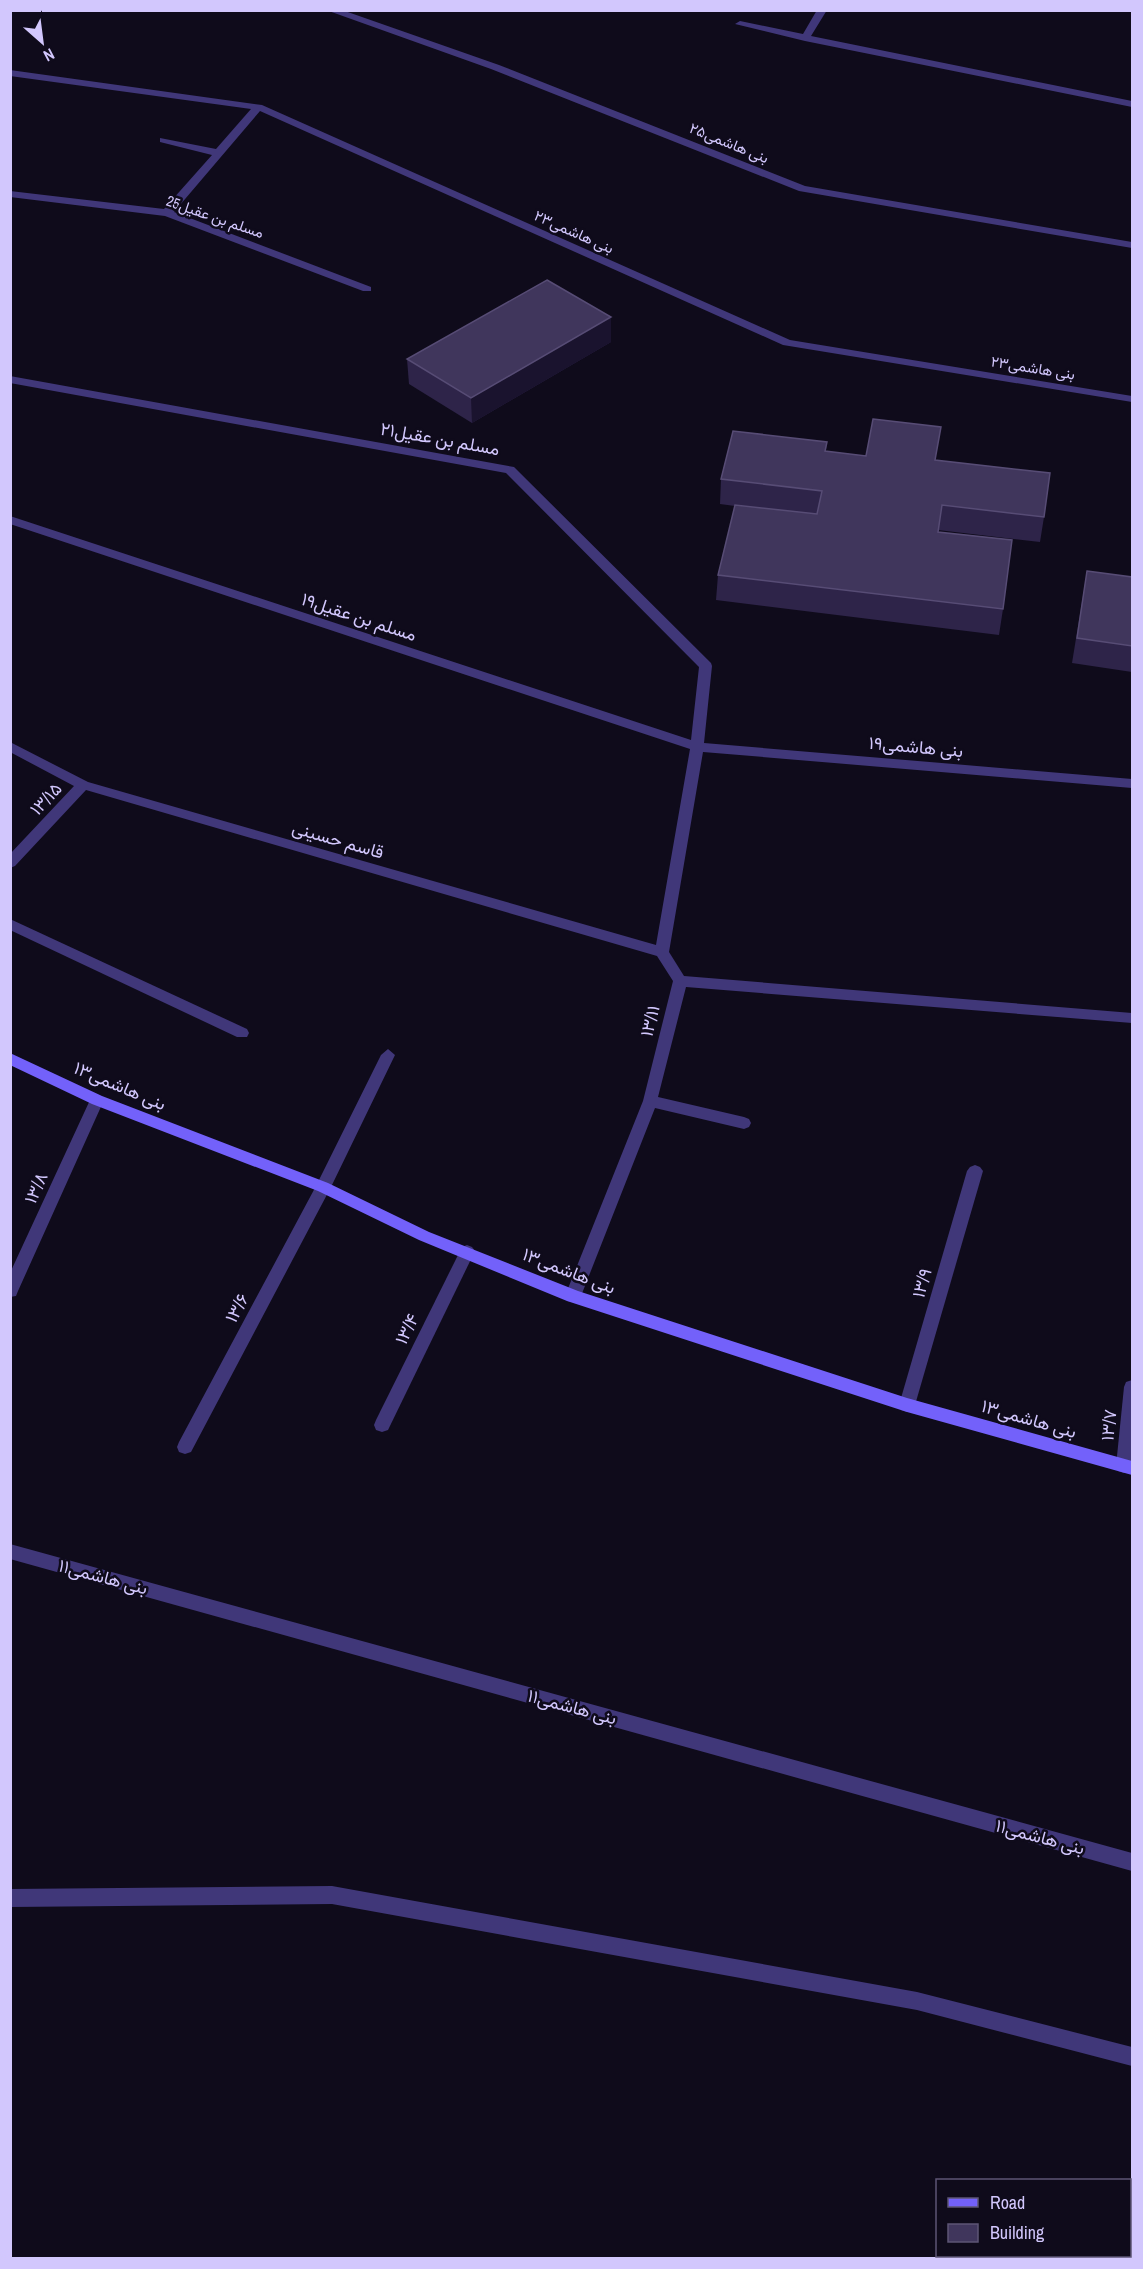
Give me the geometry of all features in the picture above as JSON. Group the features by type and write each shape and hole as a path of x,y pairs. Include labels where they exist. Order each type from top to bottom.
{"street":[{"name":"بنی هاشمی۲۵","path":"331,10 495,67 803,189 1132,245"},
{"path":"805,38 822,10"},
{"path":"740,24 1132,104"},
{"name":"بنی هاشمی۲۳","path":"10,73 258,107 787,343 1132,399"},
{"path":"167,213 258,107"},
{"path":"164,140 218,153"},
{"name":"مسلم بن عقیل25","path":"10,194 167,213 367,289"},
{"name":"مسلم بن عقیل۲۱","path":"10,379 510,470 706,666 697,747"},
{"name":"مسلم بن عقیل۱۹","path":"10,520 697,747"},
{"name":"قاسم حسینی","path":"10,746 83,785 662,952"},
{"path":"697,747 662,952 680,981 1132,1018"},
{"name":"بنی هاشمی۱۹","path":"697,747 1132,783"},
{"name":"۱۳/۱۵","path":"10,863 83,785"},
{"path":"10,924 242,1033"},
{"name":"۱۳/۱۱","path":"573,1296 650,1101 680,981"},
{"name":"۱۳/۶","path":"185,1448 323,1187 388,1055"},
{"name":"بنی هاشمی۱۳","path":"10,1058 97,1100 323,1187 424,1236 467,1251 573,1296 907,1405 1128,1467"},
{"name":"۱۳/۸","path":"10,1291 97,1100"},
{"path":"650,1101 744,1123"},
{"name":"۱۳/۹","path":"907,1405 975,1171"},
{"name":"۱۳/۴","path":"381,1425 467,1251"},
{"name":"۱۳/۷","path":"1128,1467 1132,1387"},
{"name":"بنی هاشمی۱۱","path":"10,1551 1132,1862"},
{"path":"10,1898 332,1895 917,2001 1132,2057"}],"building":[{"path":"547,280 611,317 471,398 407,359"},
{"path":"873,419 941,427 935,460 1050,473 1044,517 942,505 938,532 1012,540 1003,609 718,575 735,505 817,514 822,491 721,479 733,431 827,442 825,451 866,456"},
{"path":"1087,571 1132,577 1132,646 1077,638"}]}
